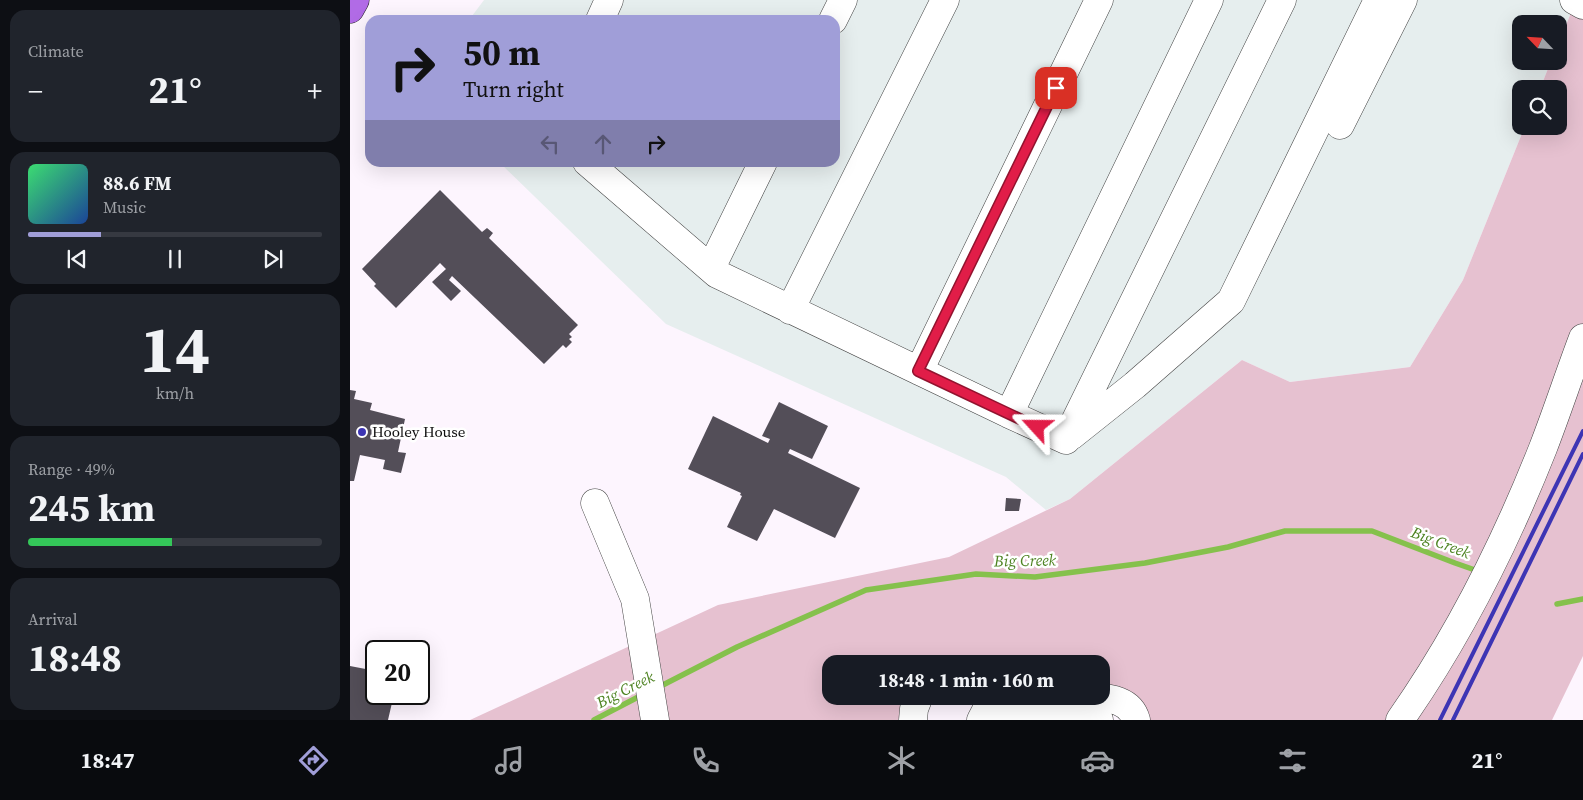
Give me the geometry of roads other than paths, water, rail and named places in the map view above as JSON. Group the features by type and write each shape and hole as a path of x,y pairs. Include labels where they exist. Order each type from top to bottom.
{"highway":[{"path":"350,9 355,0"}],"street":[{"path":"602,15 609,0"},
{"path":"836,15 843,0"},
{"path":"790,310 945,0"},
{"path":"918,371 1099,0"},
{"path":"1008,414 1209,0"},
{"path":"1066,440 1282,0"},
{"path":"1066,440 1135,385 1231,301 1378,0"},
{"path":"1340,124 1403,0"},
{"path":"1574,0 1583,5"},
{"path":"593,167 717,274 1066,440"},
{"path":"711,268 761,167"},
{"path":"1400,720 1448,647 1479,590 1543,449 1583,338"},
{"path":"595,503 635,599 655,720"},
{"path":"1110,699 1132,710 1136,720"},
{"path":"913,720 916,705"},
{"path":"981,720 989,705"},
{"path":"1001,720 1007,714 1014,711 1030,710 1092,717 1099,720"}],"waterway":[{"name":"Big Creek","path":"657,688 737,647 866,590 976,574 1035,577 1145,563 1228,547 1285,531 1372,531 1475,570"},
{"name":"Big Creek","path":"1557,604 1583,599"},
{"name":"Big Creek","path":"594,720 642,695"}],"railway":[{"path":"1440,720 1583,431"},
{"path":"1453,720 1583,454"}],"place":[{"name":"Hooley House","path":"362,432"}]}
